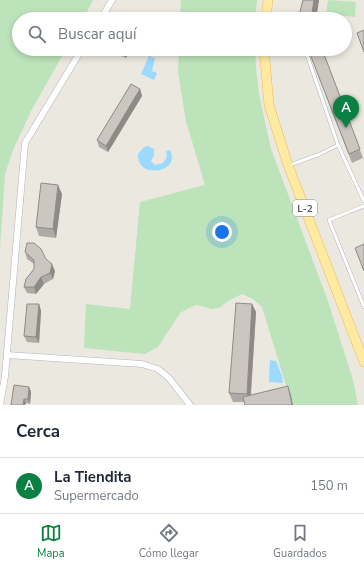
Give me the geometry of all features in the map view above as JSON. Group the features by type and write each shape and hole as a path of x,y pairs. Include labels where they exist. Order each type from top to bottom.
{"main road":[{"path":"267,12 268,0"},
{"name":"L-2","path":"264,56 268,105 288,165 364,362"}],"street":[{"path":"105,12 112,0"},
{"path":"0,405 6,355 25,143 78,56"},
{"path":"6,355 142,364 158,369 169,378 190,405"}],"lane":[{"path":"307,56 338,145 364,201"},
{"path":"288,165 320,154 338,145"},
{"path":"364,206 329,220 364,307"}],"green space":[{"path":"0,0 93,0 87,12 12,12 12,56 62,56 31,111 13,150 5,174 0,249"},
{"path":"181,0 257,0 256,12 180,12"},
{"path":"328,0 356,2 355,17 352,17 352,12 326,12"},
{"path":"179,56 255,56 259,94 271,149 328,301 353,380 358,405 292,405 262,307 253,299 242,294 228,301 219,308 212,309 197,305 180,313 158,347 145,354 84,348 86,304 130,309 140,202 205,185 186,121 178,72"}],"water":[{"path":"149,56 155,58 152,71 157,73 154,80 141,74"},
{"path":"148,146 154,149 154,155 151,161 155,165 163,163 167,157 166,151 170,150 172,158 170,164 165,168 158,170 144,168 139,162 138,154 144,147"},
{"path":"270,360 276,361 283,383 269,382"}],"building":[{"path":"303,0 314,0 312,12 300,12"},
{"path":"364,30 364,52 357,33"},
{"path":"311,56 325,56 360,149 349,154"},
{"path":"131,84 140,89 106,146 97,140"},
{"path":"41,183 58,185 53,229 36,227"},
{"path":"27,243 34,243 41,249 46,259 52,264 50,273 41,277 34,287 24,287 26,279 34,269 34,260 25,252"},
{"path":"364,244 364,271 355,248"},
{"path":"236,303 252,304 247,394 229,393"},
{"path":"27,304 39,304 36,337 24,336"},
{"path":"14,385 29,387 28,399 24,399 23,405 11,405"},
{"path":"288,386 292,405 245,405 243,397"}],"place":[{"name":"La Tiendita","path":"346,128"}]}
